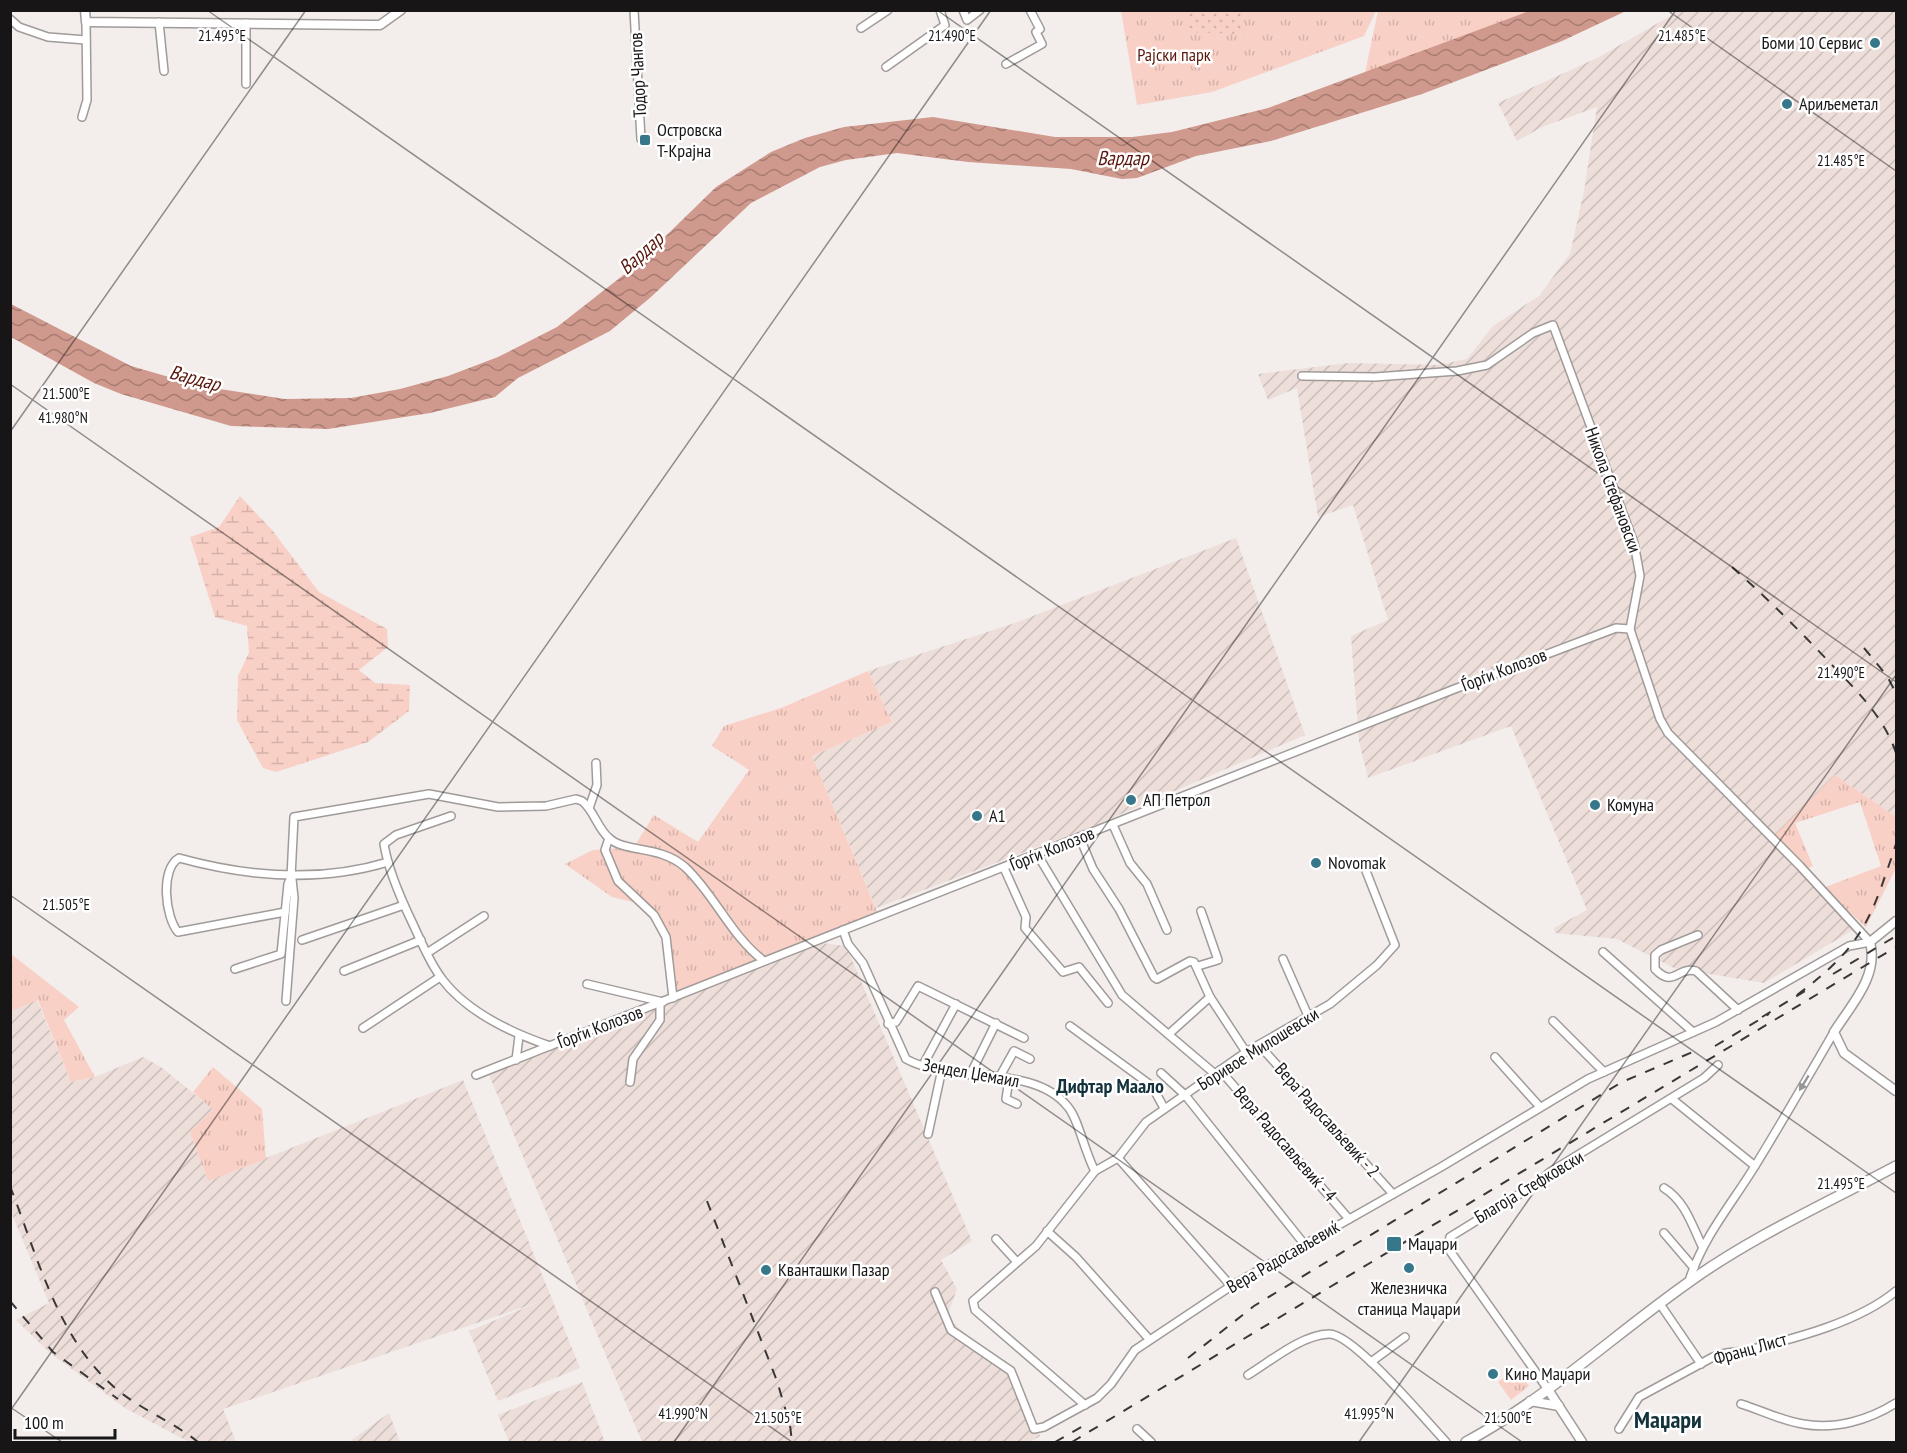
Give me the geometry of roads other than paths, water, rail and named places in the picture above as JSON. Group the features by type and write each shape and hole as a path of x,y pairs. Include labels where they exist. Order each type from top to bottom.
{"main road":[{"path":"1466,1443 1481,1439 1689,1281 1753,1242 1896,1168"}],"street":[{"path":"82,117 87,100 86,10"},
{"path":"86,22 370,26 380,25 401,10"},
{"name":"Тодор Чангов","path":"634,10 641,139"},
{"path":"861,28 888,10"},
{"path":"886,67 945,25 940,10"},
{"path":"963,10 968,20 980,10"},
{"path":"1006,64 1042,44 1036,32 1040,29 1030,10"},
{"path":"10,19 19,27 48,37 86,40"},
{"path":"159,22 164,71"},
{"path":"246,23 246,84"},
{"name":"Никола Стефановски","path":"1302,376 1375,376 1457,371 1487,365 1533,333 1553,326 1636,551 1640,576 1630,629 1660,719 1668,734 1800,866 1870,942"},
{"name":"Ѓорѓи Колозов","path":"476,1075 1579,642 1616,628 1630,629"},
{"path":"589,808 597,785 596,763"},
{"path":"235,969 281,954 291,877 294,817 429,794 498,807 546,806 576,799 582,801 609,838 674,858 696,880 738,937 764,961"},
{"path":"451,816 388,839 384,844 388,862 404,905 440,977 466,1002 519,1036 550,1046"},
{"path":"1113,825 1130,863 1147,884 1167,930"},
{"path":"609,838 604,850 618,881 654,915 666,937 673,998"},
{"path":"1080,838 1093,869 1119,909 1154,977 1157,978 1190,961 1198,966 1210,997 1246,1052"},
{"name":"Вера Радосављевиќ - 4","path":"1037,854 1122,995 1218,1072 1349,1219"},
{"path":"285,912 180,932 171,921 166,895 167,881 174,861 179,858 204,865 291,877 346,873 388,862"},
{"path":"1004,868 1026,917 1025,928 1063,972 1067,973 1078,967 1108,1003"},
{"name":"Боривое Милошевски","path":"1085,1405 973,1307 976,1296 1017,1262 1047,1231 1095,1171 1118,1158 1146,1122 1246,1052 1309,1018 1353,986 1395,945 1366,871"},
{"path":"286,1001 294,898 291,877"},
{"path":"302,940 404,905"},
{"path":"1198,966 1218,960 1201,911"},
{"path":"427,953 484,916"},
{"path":"1689,1281 1702,1246 1755,1166 1868,978 1872,951 1870,942 1896,921"},
{"name":"Зендел Џемаил","path":"843,930 848,944 863,963 888,1024 906,1059 970,1075 1009,1079 1035,1085 1067,1105 1095,1171"},
{"path":"1698,935 1661,950 1655,955 1655,969 1663,977 1670,978 1691,969 1696,971 1738,1010"},
{"path":"344,971 421,940"},
{"name":"Вера Радосављевиќ","path":"935,1292 951,1330 1011,1371 1034,1429 1044,1427 1097,1398 1111,1384 1135,1350 1231,1286 1604,1072 1738,1010 1849,946 1870,942"},
{"path":"1603,952 1693,1032"},
{"path":"1283,959 1309,1018"},
{"path":"363,1028 440,977"},
{"path":"587,984 661,1003 660,1020 633,1059 630,1082"},
{"path":"888,1024 896,1022 918,986 1024,1038"},
{"path":"1170,1033 1210,997"},
{"path":"923,1065 956,1004"},
{"path":"1553,1021 1604,1072"},
{"path":"970,1075 996,1023"},
{"path":"1070,1026 1152,1086 1164,1108"},
{"path":"1834,1032 1844,1053 1896,1091"},
{"path":"516,1060 519,1036"},
{"name":"Вера Радосављевиќ - 2","path":"1260,1046 1393,1194"},
{"path":"999,1078 1014,1051 1030,1059"},
{"path":"1495,1057 1540,1107"},
{"name":"Благоја Стефковски","path":"1547,1388 1450,1251 1448,1245 1450,1237 1539,1182 1550,1172 1672,1099 1704,1078 1718,1065"},
{"path":"927,1134 942,1069"},
{"path":"1161,1073 1185,1095 1305,1245"},
{"path":"1009,1079 1006,1100 1017,1104"},
{"path":"1672,1099 1755,1166"},
{"path":"1118,1158 1231,1286"},
{"path":"1664,1188 1675,1197 1688,1214 1702,1246"},
{"path":"1047,1231 1076,1257 1149,1340"},
{"path":"1664,1233 1694,1268"},
{"path":"996,1239 1017,1262"},
{"name":"Франц Лист","path":"1619,1429 1639,1397 1724,1352 1748,1350 1848,1319 1874,1307 1896,1291"},
{"path":"1660,1304 1701,1364"},
{"path":"1248,1375 1311,1337 1329,1334 1344,1338 1371,1362 1446,1443"},
{"path":"1371,1362 1405,1337"},
{"path":"1559,1407 1557,1392 1561,1377"},
{"path":"1547,1388 1582,1443"},
{"path":"1530,1401 1559,1407"},
{"path":"1741,1404 1802,1424 1828,1426 1860,1421 1896,1403"},
{"path":"1137,1428 1151,1443"}],"water":[{"name":"Вардар","path":"1532,10 1626,11 1562,41 1422,94 1271,141 1196,156 1137,178 1122,179 1071,169 968,162 897,153 846,160 820,167 751,203 651,297 610,331 518,378 495,397 430,413 328,429 231,426 121,394 94,383 11,337 11,304 131,366 200,386 285,399 351,398 400,389 448,376 498,357 557,327 635,266 716,187 771,152 805,138 844,127 933,117 1055,137 1132,137 1172,132 1268,108"}],"railway":[{"path":"1732,567 1758,590 1860,695 1877,716 1896,753"},
{"path":"1864,648 1887,676 1896,693"},
{"path":"1797,995 1837,961 1862,929 1871,912 1896,844"},
{"path":"1833,974 1896,936"},
{"path":"1072,1442 1896,947"},
{"path":"1762,1017 1805,991"},
{"path":"1715,1046 1769,1014"},
{"path":"1188,1358 1254,1306 1622,1082 1695,1051"},
{"path":"10,1186 40,1267 63,1320 94,1367 124,1395 198,1442"},
{"path":"707,1201 777,1381 790,1425 792,1442"},
{"path":"10,1301 53,1352 118,1399"},
{"path":"1055,1442 1085,1425"}],"place":[{"name":"Боми 10 Сервис","path":"1875,43"},
{"name":"Ариљеметал","path":"1787,104"},
{"name":"Островска Т-Крајна","path":"645,140"},
{"name":"АП Петрол","path":"1131,800"},
{"name":"Комуна","path":"1595,805"},
{"name":"А1","path":"977,816"},
{"name":"Novomak","path":"1316,863"},
{"name":"Маџари","path":"1394,1244"},
{"name":"Железничка станица Маџари","path":"1409,1268"},
{"name":"Кванташки Пазар","path":"766,1270"},
{"name":"Кино Маџари","path":"1493,1374"}],"district":[{"name":"Дифтар Маало","path":"1110,1086"},
{"name":"Маџари","path":"1668,1420"}],"park label":[{"name":"Рајски парк","path":"1174,55"}]}
